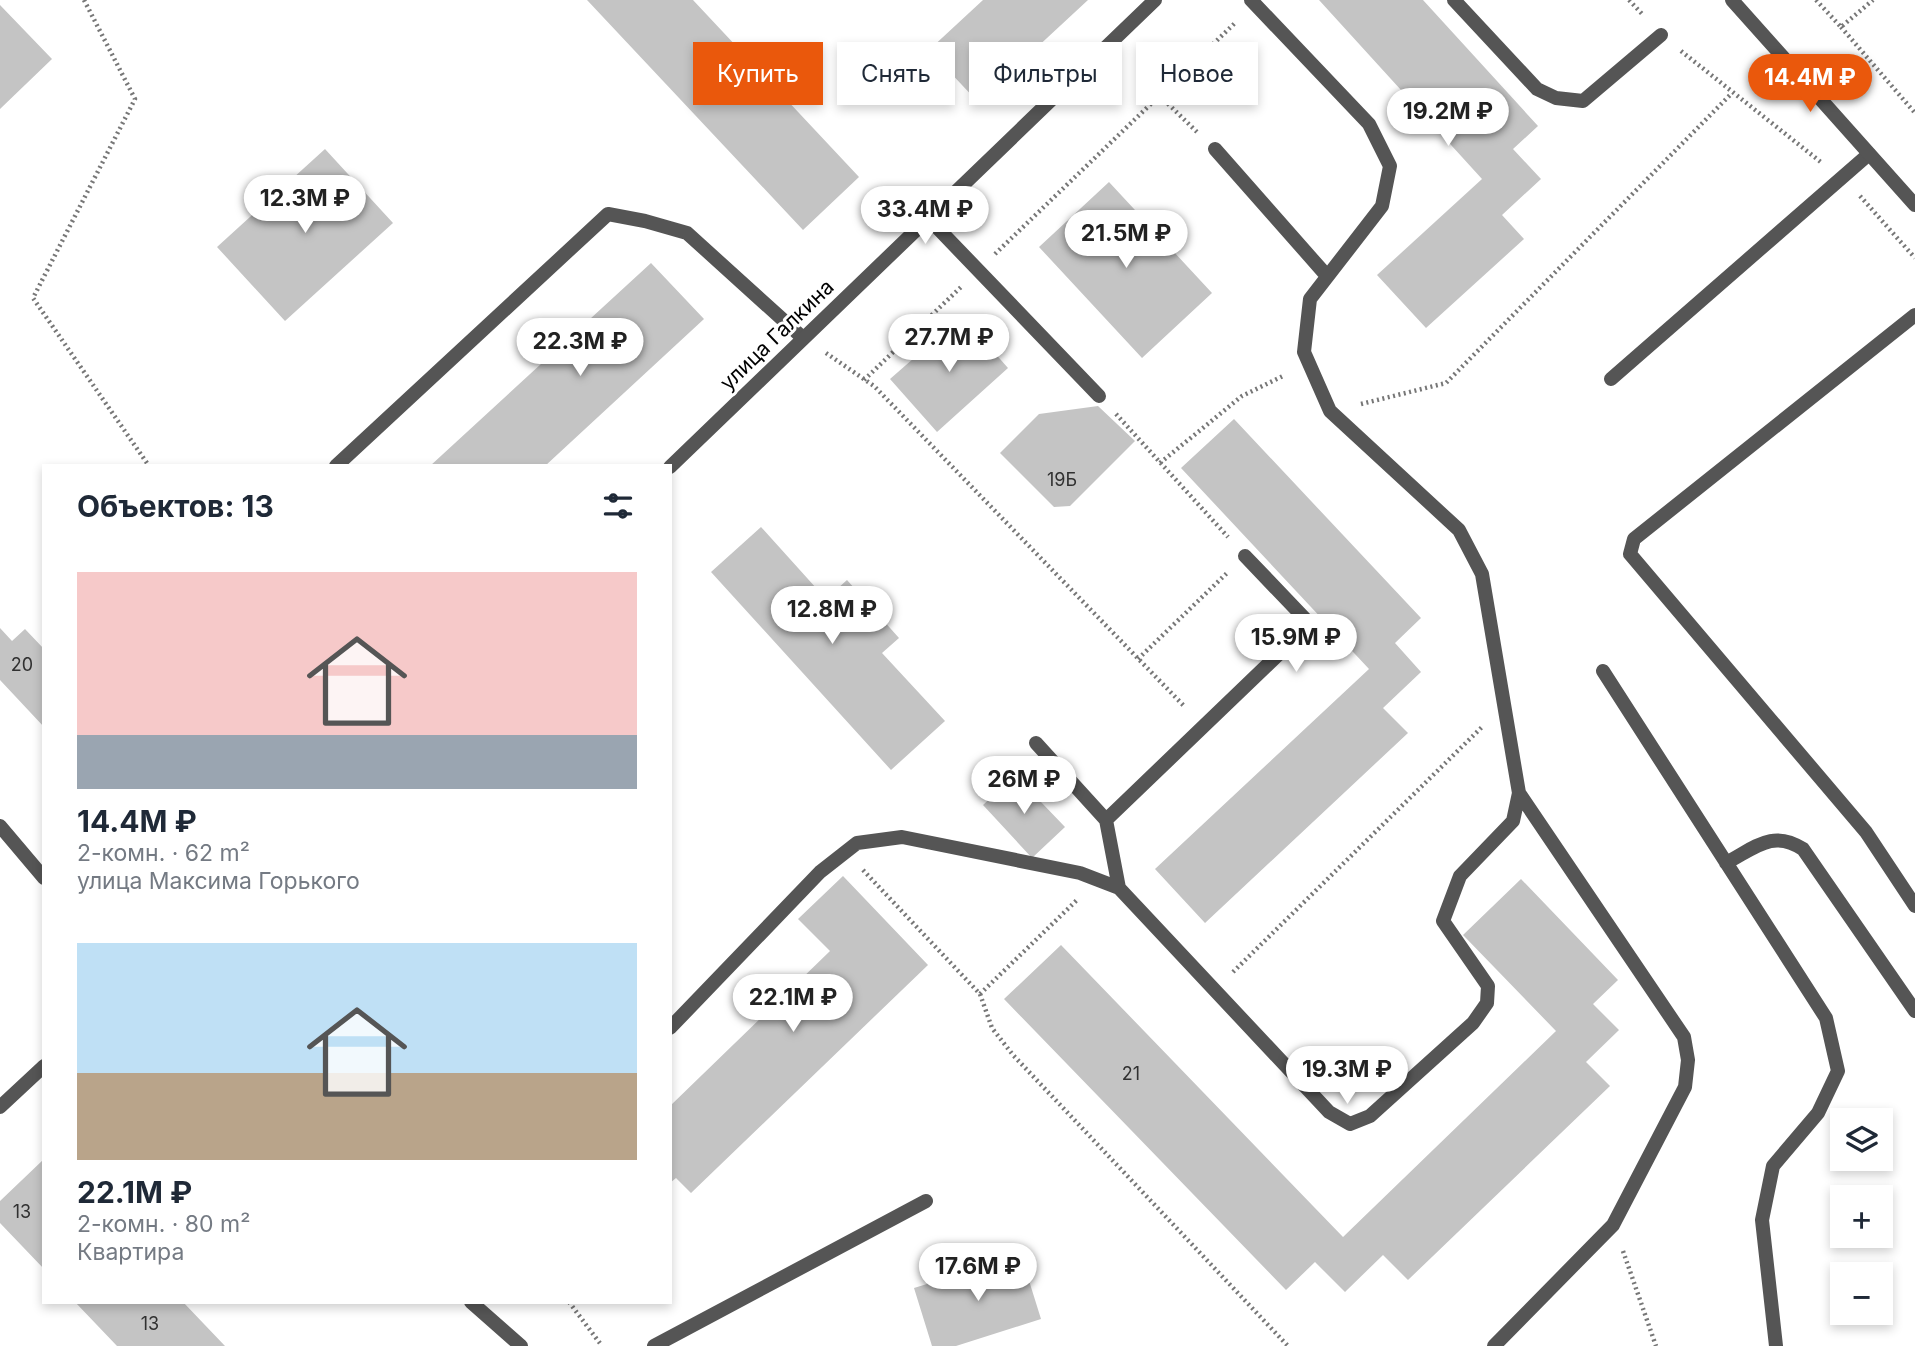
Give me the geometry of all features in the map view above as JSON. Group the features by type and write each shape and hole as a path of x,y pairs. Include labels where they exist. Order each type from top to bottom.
{"street":[{"name":"улица Галкина","path":"672,465 1155,0"},
{"path":"1454,0 1537,89 1556,98 1583,101 1661,35"},
{"path":"1732,0 1915,205"},
{"path":"672,1026 820,872 857,843 902,837 1080,873 1119,888 1329,1112 1350,1124 1370,1116 1473,1023 1487,1003 1488,986 1443,921 1461,876 1513,821 1519,793 1482,574 1459,530 1330,411 1304,352 1310,299 1382,206 1390,166 1369,124 1253,2"},
{"path":"1215,149 1327,276"},
{"path":"1611,379 1870,154"},
{"path":"338,464 608,215 687,233 803,338"},
{"path":"928,218 1099,396"},
{"path":"1915,315 1634,539 1630,554 1866,832 1915,906"},
{"path":"1106,820 1310,624 1245,556"},
{"path":"1603,671 1826,1018 1838,1071 1818,1113 1773,1166 1762,1220 1776,1346"},
{"path":"1035,743 1106,820 1119,888"},
{"path":"1494,1346 1614,1225 1685,1087 1688,1060 1684,1037 1519,793"},
{"path":"0,826 42,876"},
{"path":"1727,863 1771,840 1787,839 1803,849 1915,1011"},
{"path":"0,1107 42,1068"},
{"path":"654,1346 926,1201"},
{"path":"473,1304 521,1346"}],"path":[{"path":"84,0 135,99 33,298 148,464"},
{"path":"1629,0 1661,35 1844,178 1915,258"},
{"path":"1816,0 1915,113"},
{"path":"1841,27 1873,0"},
{"path":"1213,42 1253,2"},
{"path":"1330,411 1446,383 1732,93"},
{"path":"864,380 1151,105"},
{"path":"1169,105 1215,149"},
{"path":"803,338 864,380 1203,726"},
{"path":"1160,463 1242,396 1310,365"},
{"path":"1099,396 1245,556 1138,659"},
{"path":"1215,989 1504,705"},
{"path":"846,851 980,995 992,1028 1013,1055 1288,1346"},
{"path":"980,995 1098,880"},
{"path":"1614,1225 1656,1346"},
{"path":"570,1304 602,1346"}],"building":[{"path":"587,0 693,0 732,42 693,42 693,105 791,105 859,177 803,230"},
{"path":"983,0 1088,0 1043,42 969,42 969,92 955,78 955,42 938,42"},
{"path":"1319,0 1423,0 1538,126 1513,149 1541,179 1502,215 1524,239 1426,328 1377,275 1482,179"},
{"path":"0,5 52,59 0,109"},
{"path":"325,149 393,223 285,321 217,247"},
{"path":"1109,182 1212,293 1142,358 1039,247"},
{"path":"651,263 704,319 547,464 432,464"},
{"path":"962,316 1008,368 937,432 890,379"},
{"path":"1098,406 1135,441 1070,506 1054,507 1000,453 1039,414"},
{"path":"1234,419 1421,618 1395,643 1421,672 1383,708 1408,733 1205,923 1155,869 1369,669 1181,468"},
{"path":"761,527 826,599 847,580 899,638 882,653 945,721 891,770 711,572"},
{"path":"0,628 12,641 25,629 42,647 42,725 0,680"},
{"path":"1015,775 1065,827 1032,858 983,805"},
{"path":"843,876 928,965 691,1193 676,1178 672,1181 672,1104 830,951 798,919"},
{"path":"1521,879 1618,980 1593,1004 1619,1030 1586,1062 1610,1086 1408,1280 1383,1255 1345,1292 1315,1262 1286,1290 1004,999 1061,945 1343,1237 1556,1031 1463,935"},
{"path":"42,1161 42,1267 0,1223 0,1201"},
{"path":"1021,1255 1041,1319 956,1346 932,1346 914,1288"},
{"path":"77,1304 185,1304 225,1346 117,1346"}]}
